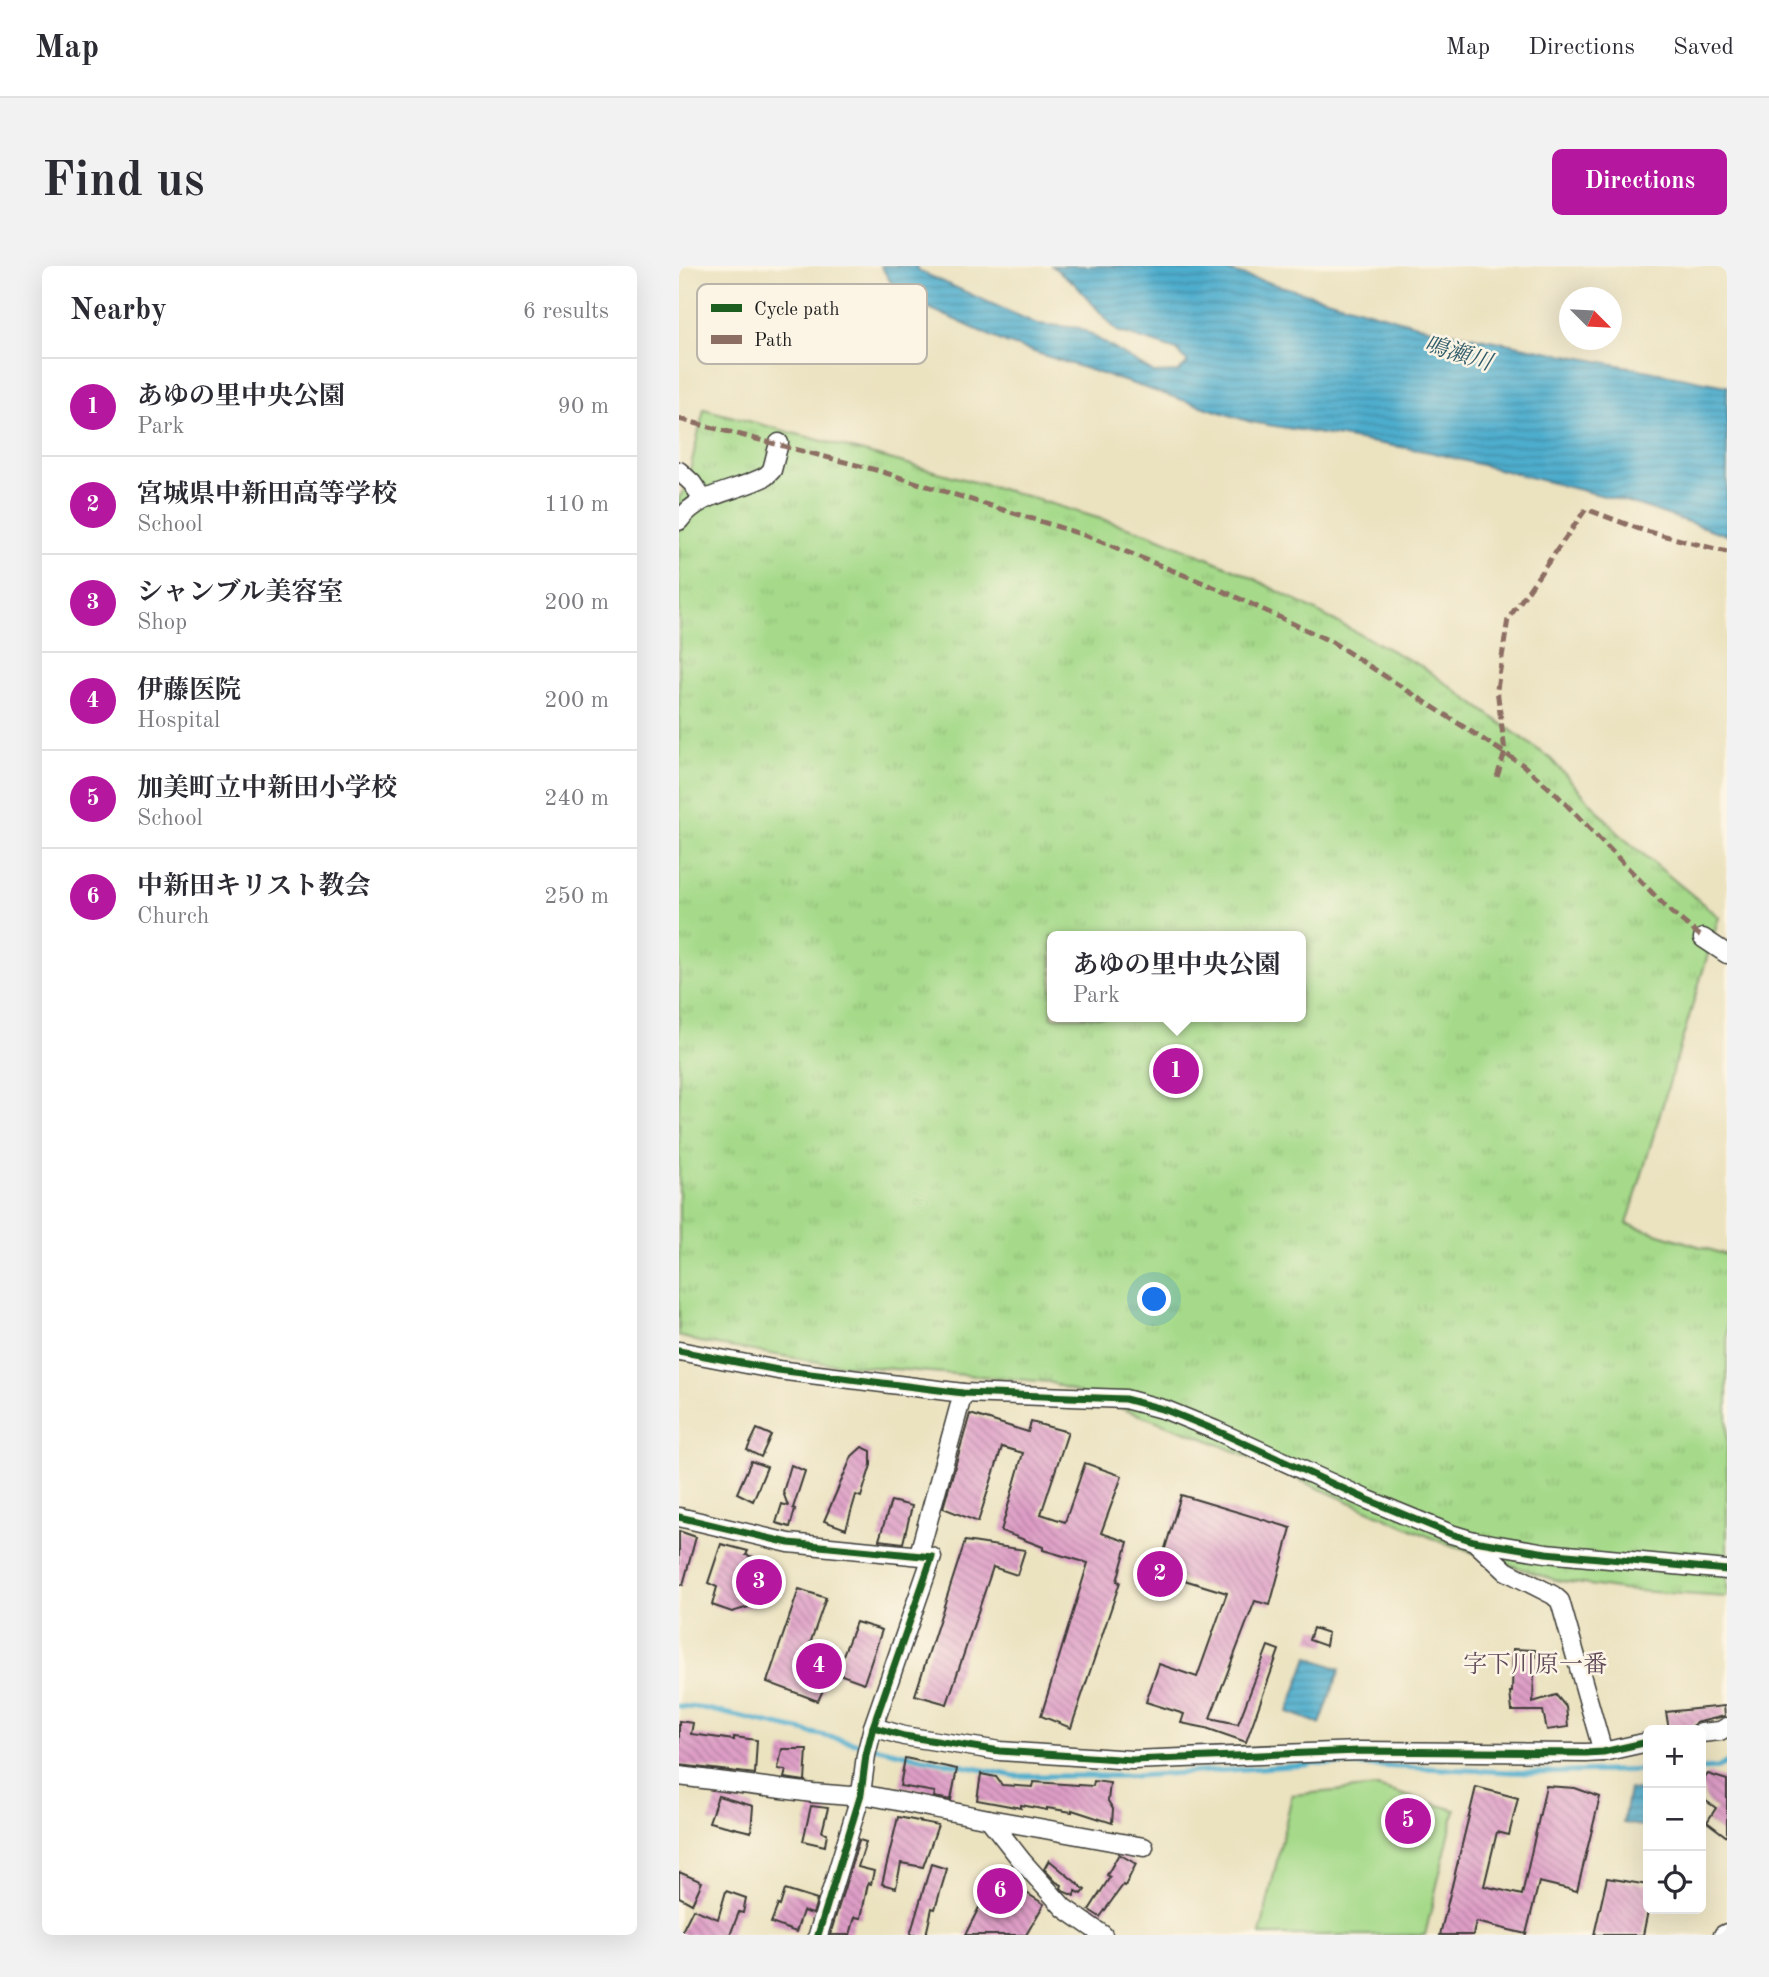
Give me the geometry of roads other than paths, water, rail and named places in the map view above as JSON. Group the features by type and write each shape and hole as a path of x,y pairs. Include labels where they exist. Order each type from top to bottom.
{"street":[{"path":"679,521 693,505 703,499 766,477 772,470 779,443"},
{"path":"679,471 703,499"},
{"path":"1703,938 1727,954"},
{"path":"679,1350 778,1370 963,1393 1125,1399 1166,1410 1366,1499 1474,1541 1546,1553 1727,1570"},
{"path":"919,1554 963,1393"},
{"path":"679,1517 789,1543 932,1557 872,1730 861,1794 818,1935"},
{"path":"1474,1541 1507,1571 1560,1601 1603,1752"},
{"path":"872,1730 1000,1751 1132,1760 1359,1751 1603,1752 1643,1743"},
{"path":"1706,1733 1725,1734"},
{"path":"679,1776 813,1793 850,1796 861,1794 1144,1847"},
{"path":"989,1819 1064,1908 1103,1935"}],"water":[{"name":"鳴瀬川","path":"881,266 916,266 919,271 1037,324 1080,328 1154,373 1178,372 1188,363 1177,350 1117,331 1075,284 1052,266 1211,266 1428,328 1727,386 1727,535 1632,503 1430,452 1251,422 1006,343 927,307 927,284 892,284"},
{"path":"1308,1657 1340,1669 1320,1724 1288,1712"},
{"path":"1629,1789 1643,1791 1643,1826 1623,1823"}],"waterway":[{"path":"679,1706 707,1709 922,1758 1015,1776 1136,1776 1313,1763 1532,1773 1643,1770"},
{"path":"1706,1769 1718,1768 1727,1762"}],"place":[{"name":"あゆの里中央公園","path":"1176,1071"},
{"name":"宮城県中新田高等学校","path":"1160,1574"},
{"name":"シャンブル美容室","path":"759,1582"},
{"name":"伊藤医院","path":"819,1666"},
{"name":"加美町立中新田小学校","path":"1408,1821"},
{"name":"中新田キリスト教会","path":"1000,1891"}],"district":[{"name":"字下川原一番","path":"1535,1666"}]}
